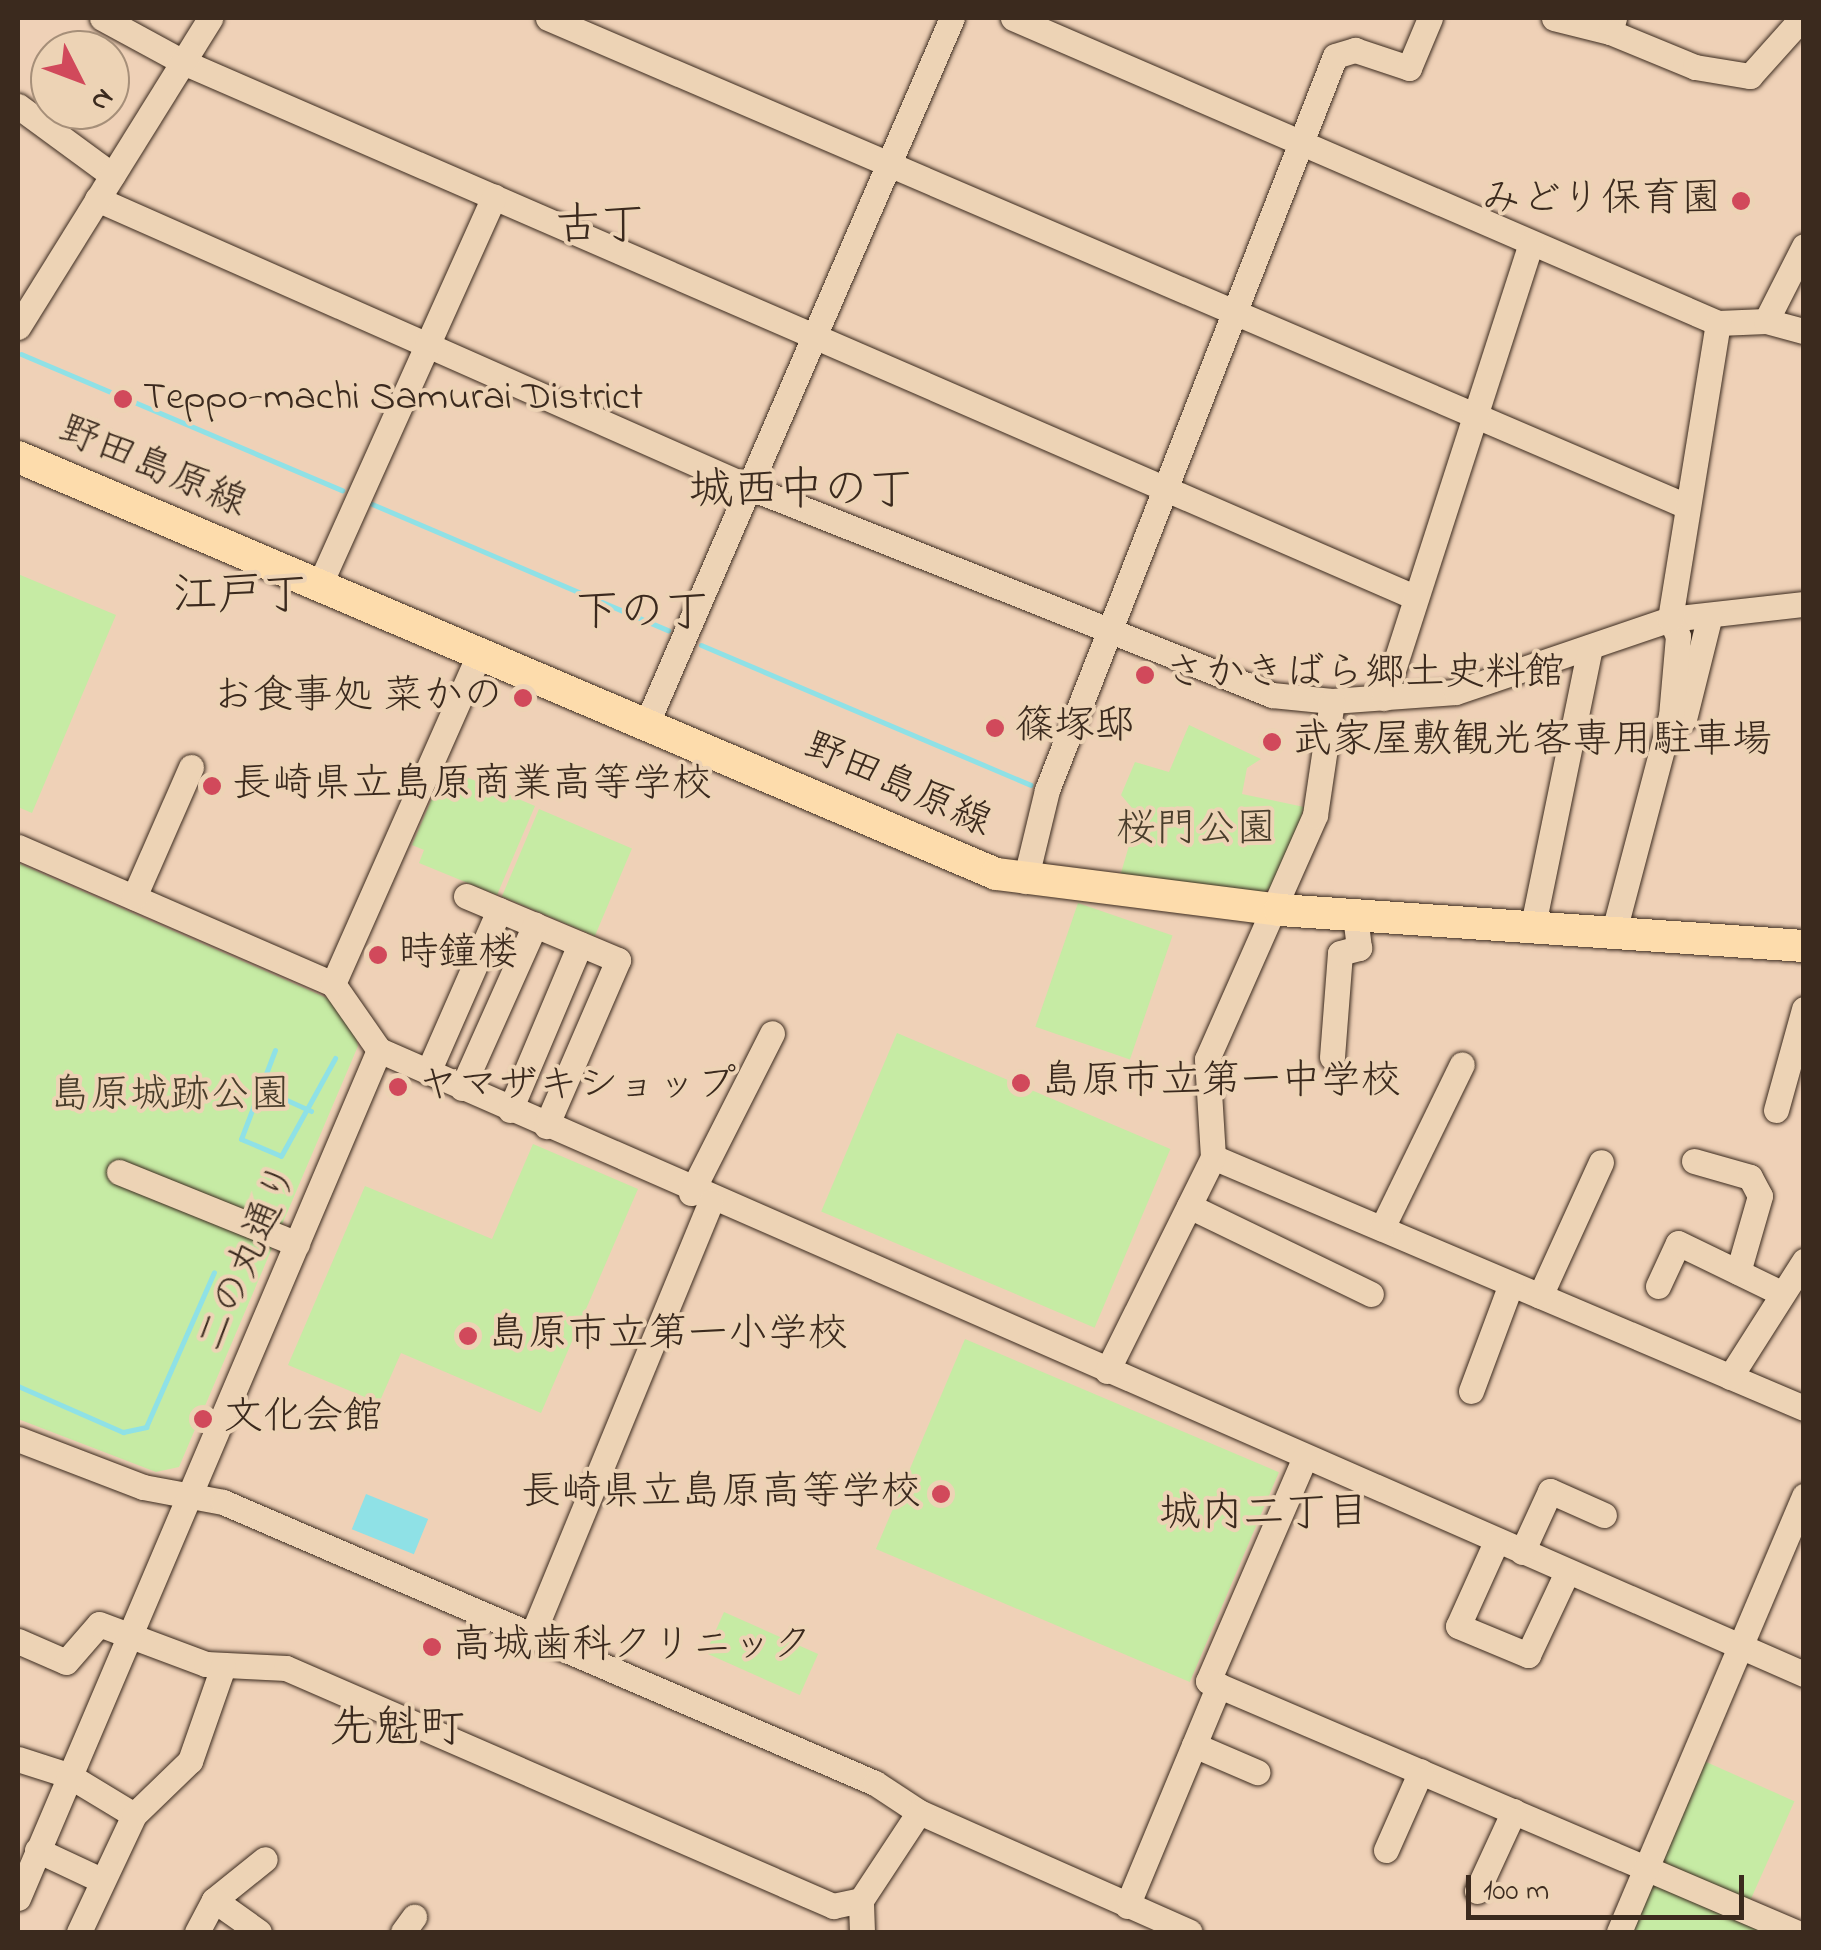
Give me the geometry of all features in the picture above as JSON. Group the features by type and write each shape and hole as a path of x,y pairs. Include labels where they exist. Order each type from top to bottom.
{"main road":[{"name":"野田島原線","path":"18,457 896,828 941,857 1024,880 1280,910 1804,946"}],"street":[{"path":"102,18 183,62 1410,595"},
{"path":"20,318 210,18"},
{"path":"548,18 1472,418 1684,505"},
{"path":"646,725 952,18"},
{"path":"1013,18 1718,323 1766,321 1804,331"},
{"path":"1024,880 1047,790 1107,634 1172,489 1306,144 1335,56 1355,50 1409,68 1430,18"},
{"path":"1554,18 1612,25 1695,67 1750,76 1802,18"},
{"path":"18,106 112,175"},
{"path":"319,586 424,344 494,196"},
{"path":"97,199 751,488 1107,634 1272,695 1332,701 1456,692 1670,619 1804,604"},
{"path":"1384,698 1410,595 1531,243"},
{"path":"1766,321 1804,246"},
{"path":"1623,932 1672,716 1678,636 1670,619 1684,505 1718,323"},
{"path":"1623,932 1710,614"},
{"path":"1532,925 1590,647"},
{"path":"333,984 479,654"},
{"path":"1107,1371 1213,1157 1207,1059 1280,910 1324,784 1332,701"},
{"path":"134,897 191,767"},
{"path":"18,847 333,984 379,1050 701,1198 1804,1674"},
{"path":"466,896 618,960 546,1126"},
{"path":"428,1072 499,910"},
{"path":"1332,1057 1340,953 1359,948 1356,915"},
{"path":"462,1088 534,925"},
{"path":"510,1110 580,944"},
{"path":"1776,1110 1804,1009"},
{"path":"531,1638 701,1198 772,1033"},
{"name":"二の丸通り","path":"18,1898 379,1050"},
{"path":"1382,1228 1462,1064"},
{"path":"1213,1157 1804,1408"},
{"path":"1694,1160 1750,1178 1760,1196 1738,1272"},
{"path":"1540,1296 1601,1162"},
{"path":"119,1172 297,1244"},
{"path":"1189,1206 1371,1294"},
{"path":"1658,1286 1678,1242 1781,1293"},
{"path":"1730,1377 1804,1261"},
{"path":"1471,1390 1510,1284"},
{"path":"18,1439 188,1494 876,1783 919,1812 1190,1932"},
{"path":"1306,1456 1208,1681 1795,1932"},
{"path":"1522,1552 1550,1491 1604,1514"},
{"path":"1619,1932 1804,1496"},
{"path":"1496,1542 1458,1626 1528,1655 1567,1572"},
{"path":"18,1641 66,1662 99,1624 132,1632 222,1667 286,1668 833,1906 861,1900"},
{"path":"78,1932 134,1815 190,1761 222,1667"},
{"path":"1127,1906 1219,1685"},
{"path":"1194,1744 1257,1772"},
{"path":"18,1759 68,1775 134,1815"},
{"path":"1386,1850 1420,1771"},
{"path":"1476,1891 1514,1811"},
{"path":"862,1932 861,1900 919,1812"},
{"path":"38,1850 101,1880"},
{"path":"197,1932 214,1900 266,1859"},
{"path":"214,1900 260,1932"}],"green space":[{"path":"18,574 116,615 32,813 18,807"},
{"name":"桜門公園","path":"1189,725 1261,759 1247,768 1242,794 1304,807 1281,880 1258,897 1118,883 1138,815 1121,795 1135,762 1169,772"},
{"path":"445,768 535,806 497,895 419,863 424,850 412,845"},
{"path":"539,809 632,848 595,936 502,896"},
{"name":"島原城跡公園","path":"18,863 327,998 353,1026 358,1046 179,1467 156,1472 18,1419"},
{"path":"1078,903 1173,936 1130,1059 1035,1027"},
{"path":"897,1033 1170,1149 1095,1328 821,1212"},
{"path":"533,1144 638,1189 541,1413 401,1353 379,1403 288,1365 365,1186 492,1239"},
{"path":"965,1339 1279,1472 1190,1682 876,1549"},
{"path":"724,1612 818,1654 800,1695 706,1653"},
{"path":"1704,1761 1794,1801 1749,1904 1658,1863"},
{"path":"1652,1881 1772,1932 1629,1932"}],"water":[{"path":"366,1494 428,1519 414,1554 352,1529"}],"waterway":[{"path":"21,354 342,490"},
{"path":"372,504 668,630"},
{"path":"701,645 1031,785"},
{"path":"275,1050 241,1139 281,1156 335,1058"},
{"path":"260,1088 311,1111"},
{"path":"18,1386 123,1432 146,1427 214,1272"}],"place":[{"name":"みどり保育園","path":"1741,201"},
{"name":"Teppo-machi Samurai District","path":"123,399"},
{"name":"さかきばら郷土史料館","path":"1145,675"},
{"name":"お食事処 菜かの","path":"523,698"},
{"name":"篠塚邸","path":"995,728"},
{"name":"武家屋敷観光客専用駐車場","path":"1272,742"},
{"name":"長崎県立島原商業高等学校","path":"212,786"},
{"name":"時鐘楼","path":"378,955"},
{"name":"島原市立第一中学校","path":"1021,1083"},
{"name":"ヤマザキショップ","path":"398,1087"},
{"name":"島原市立第一小学校","path":"468,1336"},
{"name":"文化会館","path":"203,1419"},
{"name":"長崎県立島原高等学校","path":"941,1494"},
{"name":"高城歯科クリニック","path":"432,1647"}],"district":[{"name":"古丁","path":"600,228"},
{"name":"城西中の丁","path":"801,493"},
{"name":"江戸丁","path":"240,598"},
{"name":"下の丁","path":"642,615"},
{"name":"城内二丁目","path":"1264,1515"},
{"name":"先魁町","path":"397,1731"}]}
